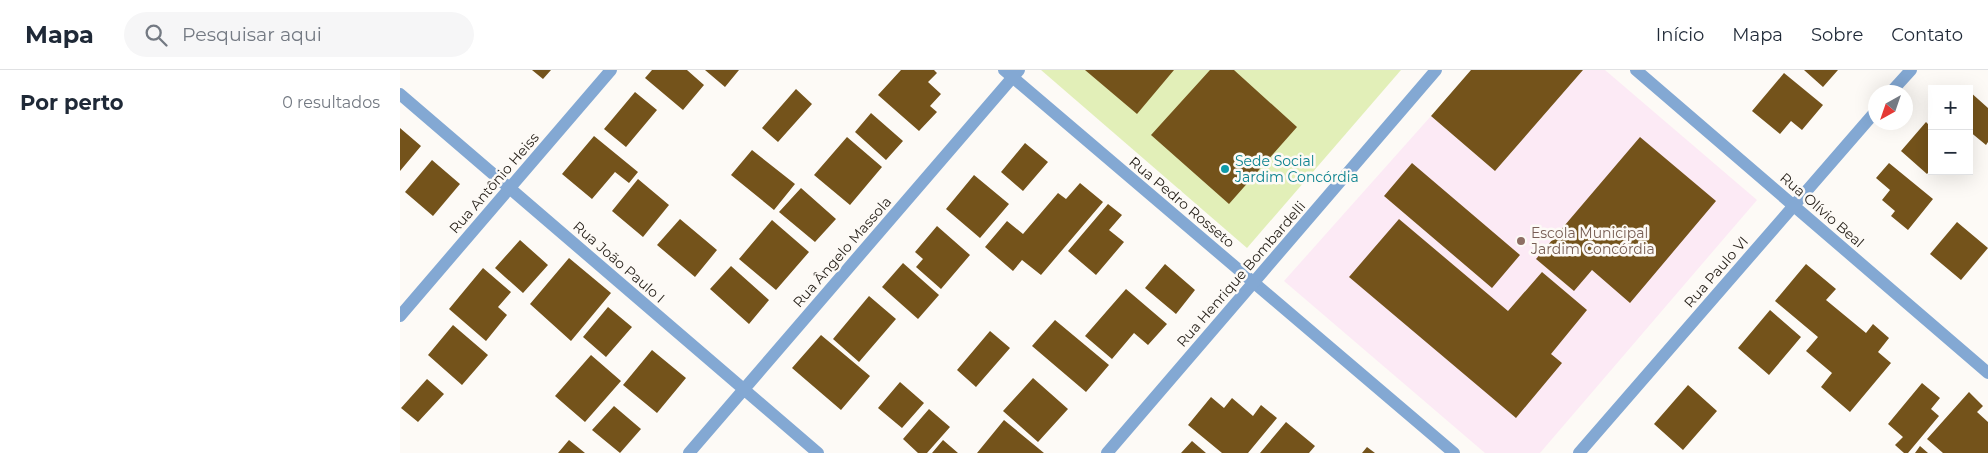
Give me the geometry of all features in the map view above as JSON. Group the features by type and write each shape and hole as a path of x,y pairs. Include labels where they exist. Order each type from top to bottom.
{"street":[{"name":"Rua Antônio Heiss","path":"400,316 611,70"},
{"name":"Rua Henrique Bombardelli","path":"1107,453 1436,70"},
{"name":"Rua Olívio Beal","path":"1636,70 1988,373"},
{"path":"1897,85 1911,70"},
{"name":"Rua Pedro Rosseto","path":"1012,72 1454,453"},
{"name":"Rua Ângelo Massola","path":"689,453 1012,72"},
{"name":"Rua João Paulo I","path":"400,94 818,453"},
{"name":"Rua Paulo VI","path":"1579,453 1868,120"}],"shaded area":[{"name":"Escola Municipal Jardim Concórdia","path":"1583,70 1605,70 1757,200 1540,453 1485,453 1284,281 1431,116 1495,171"}],"green space":[{"path":"1041,70 1401,70 1247,248"}],"building":[{"path":"532,70 551,70 543,79"},
{"path":"652,70 687,70 704,85 683,110 645,78"},
{"path":"705,70 739,70 725,87"},
{"path":"901,70 934,70 937,73 928,82 941,94 930,106 937,112 919,131 878,95"},
{"path":"1085,70 1174,70 1137,114"},
{"name":"Sede Social Jardim Concórdia","path":"1210,70 1234,70 1297,127 1229,204 1151,135"},
{"path":"1471,70 1583,70 1495,171 1431,116"},
{"path":"1804,70 1838,70 1823,87"},
{"path":"1784,73 1823,105 1802,130 1791,121 1780,134 1752,111"},
{"path":"796,89 812,104 778,142 762,128"},
{"path":"635,92 657,110 626,147 604,129"},
{"path":"1973,95 1988,108 1988,142 1986,145 1973,134"},
{"path":"871,113 903,141 886,160 855,132"},
{"path":"1926,122 1928,124 1927,174 1901,151"},
{"path":"400,128 421,146 400,171"},
{"path":"594,136 638,172 629,183 615,172 592,199 562,174"},
{"path":"847,137 882,167 850,205 814,175"},
{"path":"1640,137 1716,201 1630,303 1592,270 1574,291 1536,259"},
{"path":"1025,143 1048,162 1023,191 1001,172"},
{"path":"752,150 795,184 774,210 731,175"},
{"path":"432,160 460,184 433,216 405,192"},
{"path":"1412,163 1520,255 1492,288 1384,196"},
{"path":"1889,163 1933,199 1908,230 1891,216 1895,211 1882,200 1890,190 1876,178"},
{"path":"974,175 1009,204 980,238 946,209"},
{"path":"638,179 669,205 643,237 612,211"},
{"path":"1080,183 1103,202 1041,275 1022,260 1013,271 985,247 1007,221 1023,234 1058,193 1066,199"},
{"path":"801,188 836,219 815,242 779,212"},
{"path":"1108,204 1122,215 1109,230 1124,242 1096,275 1068,251"},
{"path":"680,219 717,250 695,277 657,245"},
{"path":"1399,219 1508,311 1542,272 1587,310 1551,354 1562,363 1516,418 1349,277"},
{"path":"772,220 809,252 776,290 739,259"},
{"path":"1957,222 1988,248 1961,280 1930,254"},
{"path":"937,226 970,255 941,289 916,267 923,259 915,252"},
{"path":"520,240 548,265 523,293 495,268"},
{"path":"569,258 611,293 571,341 530,304"},
{"path":"903,263 939,295 918,319 882,287"},
{"path":"1165,264 1195,290 1176,314 1145,288"},
{"path":"1806,264 1836,289 1826,300 1866,333 1873,324 1889,338 1878,352 1891,363 1850,412 1821,387 1832,373 1806,351 1818,337 1775,301"},
{"path":"731,266 769,300 749,324 710,289"},
{"path":"483,268 511,292 498,307 507,315 486,341 449,309"},
{"path":"1126,289 1167,324 1148,345 1134,333 1112,359 1085,336"},
{"path":"869,296 896,319 859,362 833,339"},
{"path":"608,307 632,327 606,357 583,337"},
{"path":"1770,310 1801,337 1769,375 1738,348"},
{"path":"1055,320 1109,365 1086,392 1032,346"},
{"path":"453,325 488,355 462,385 428,355"},
{"path":"990,331 1010,348 976,387 957,370"},
{"path":"821,335 870,376 841,410 792,368"},
{"path":"652,350 686,378 657,413 623,385"},
{"path":"591,355 621,381 585,422 555,396"},
{"path":"1033,378 1068,409 1038,442 1003,411"},
{"path":"427,379 444,394 418,422 401,408"},
{"path":"900,382 924,403 902,428 878,408"},
{"path":"1922,383 1940,398 1931,409 1939,416 1908,453 1904,453 1895,445 1903,437 1888,424"},
{"path":"1688,385 1717,411 1683,450 1654,424"},
{"path":"1969,392 1983,406 1977,412 1988,422 1988,453 1943,453 1927,439"},
{"path":"1211,397 1224,408 1232,398 1253,416 1261,405 1277,418 1248,453 1222,453 1188,425"},
{"path":"614,406 641,429 620,453 592,430"},
{"path":"929,409 950,427 927,453 918,453 903,439"},
{"path":"1004,420 1044,453 977,453"},
{"path":"1286,422 1315,446 1309,453 1260,453"},
{"path":"569,440 585,453 558,453"},
{"path":"943,440 958,453 932,453"},
{"path":"1192,441 1206,453 1181,453"},
{"path":"1920,446 1928,453 1915,453"},
{"path":"1367,447 1375,453 1362,453"}],"place":[{"name":"Sede Social Jardim Concórdia","path":"1225,169"},
{"name":"Escola Municipal Jardim Concórdia","path":"1521,241"}]}
